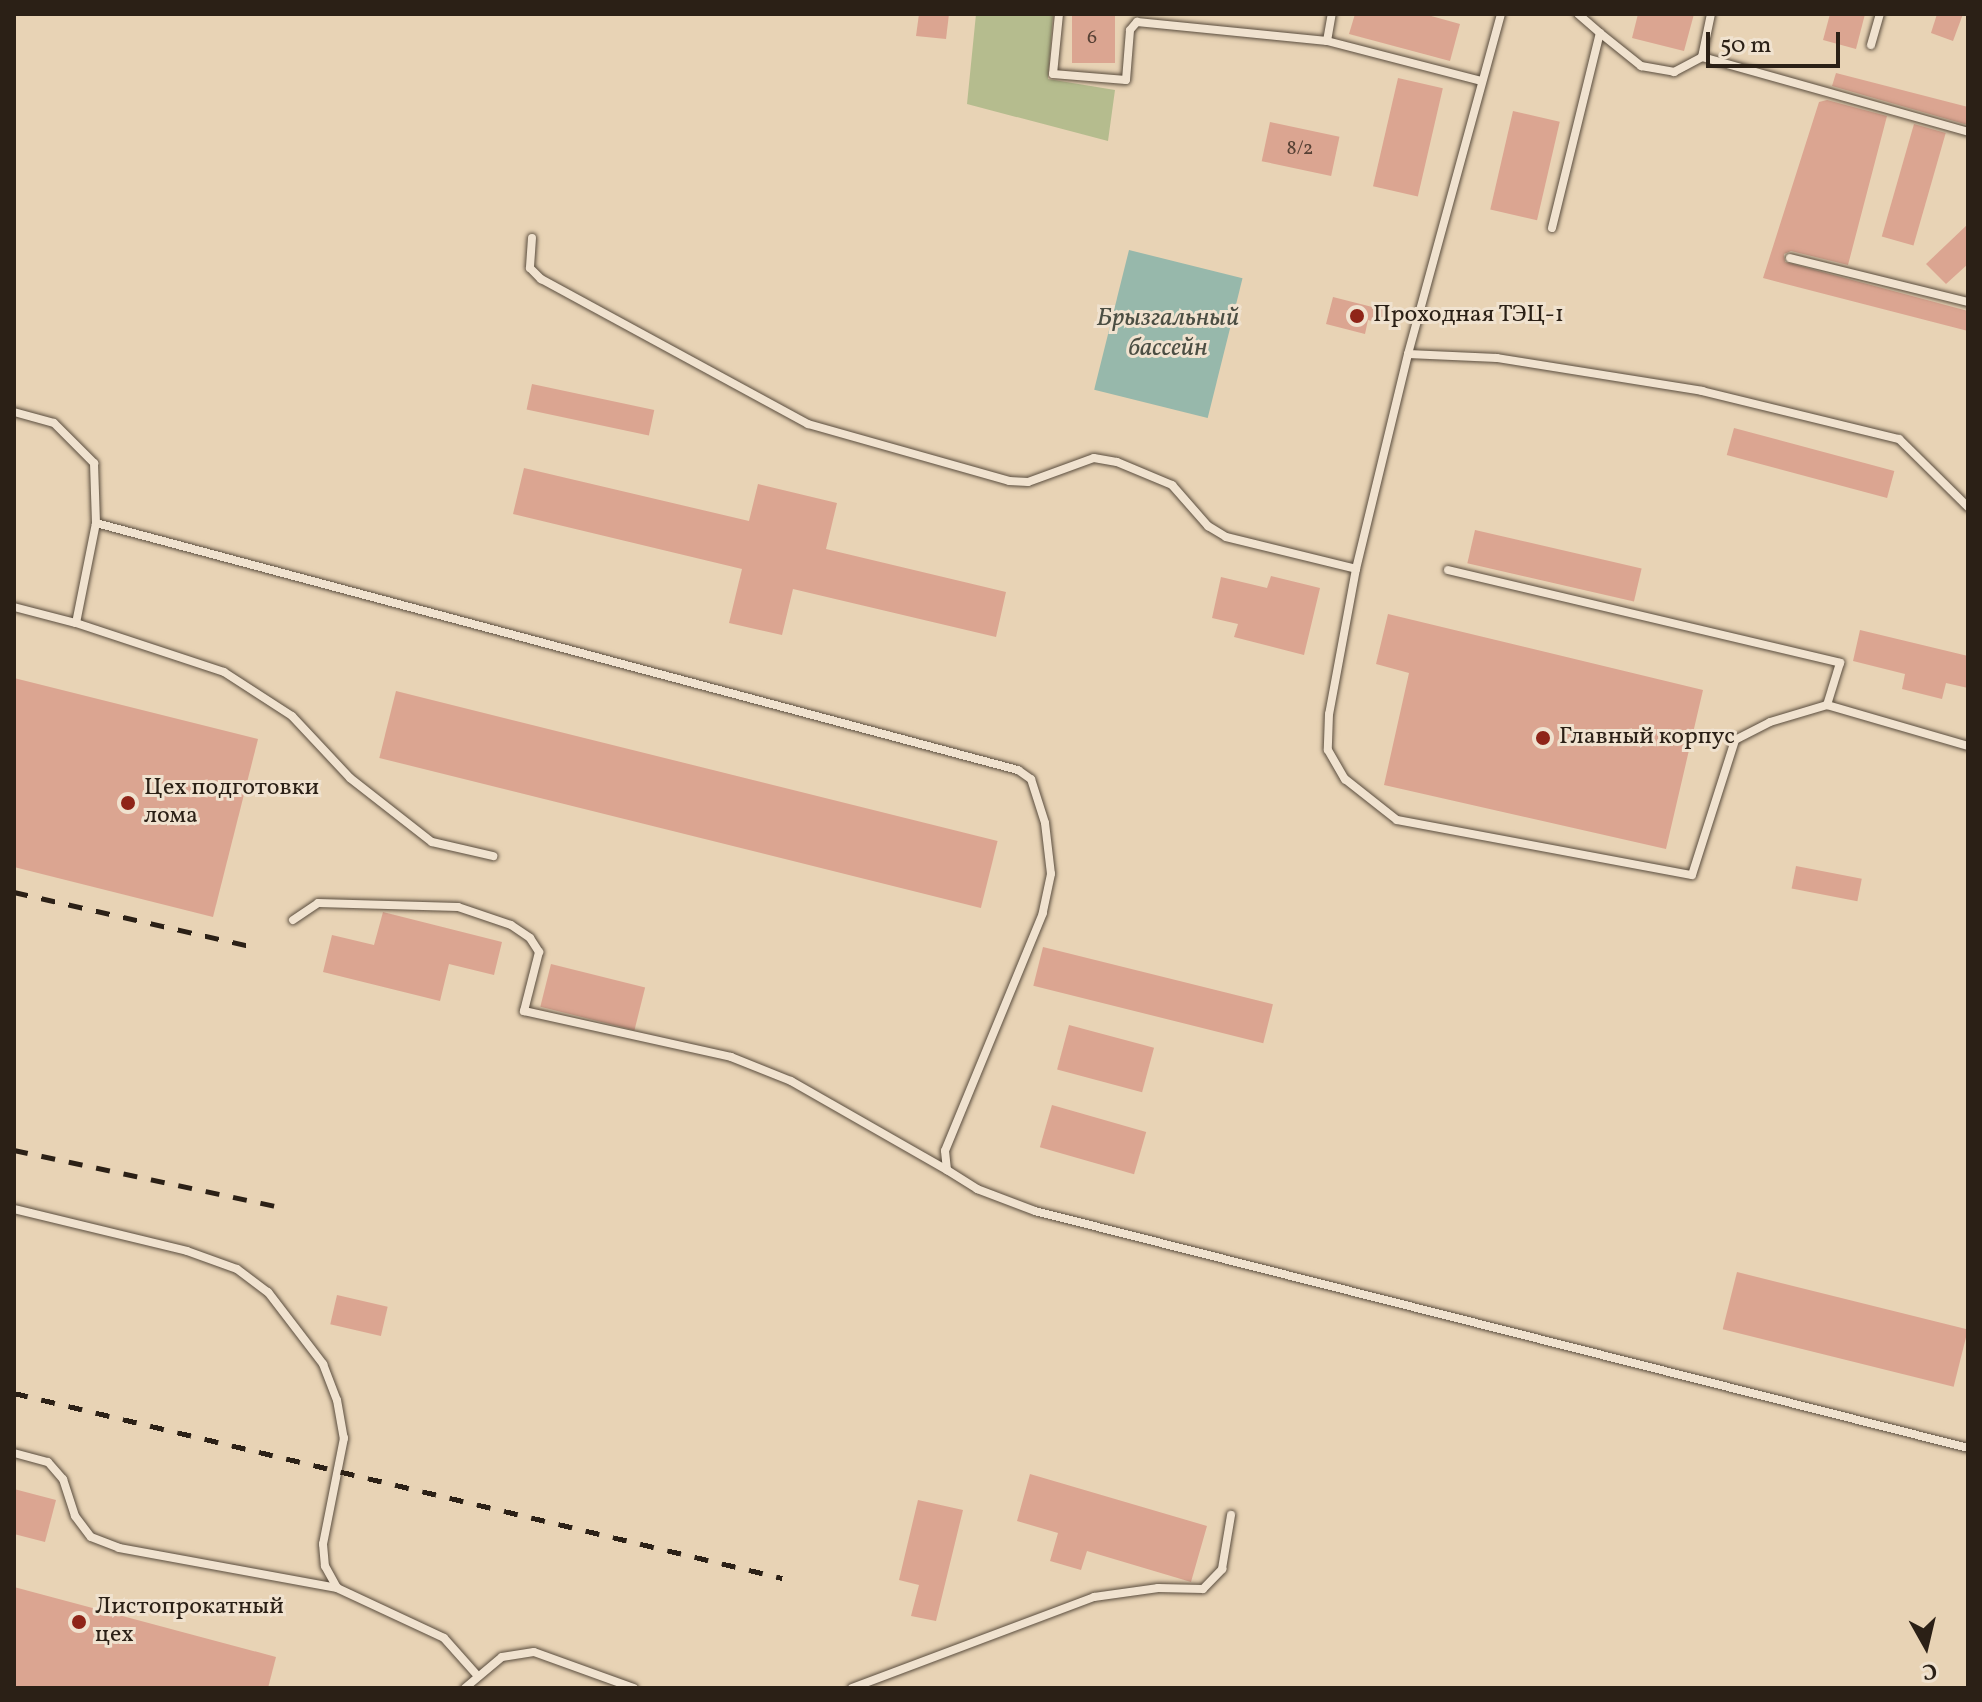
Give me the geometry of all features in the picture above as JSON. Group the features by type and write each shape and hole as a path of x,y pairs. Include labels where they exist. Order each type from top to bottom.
{"lane":[{"path":"1059,14 1053,74 1126,80 1130,30 1137,22 1160,18 1327,41 1482,81"},
{"path":"1327,41 1332,14"},
{"path":"1501,14 1408,354 1356,569 1329,714 1328,750 1345,779 1397,820 1692,875 1735,740 1770,722 1827,705 1968,746"},
{"path":"1578,14 1641,66 1674,72 1702,57 1968,132"},
{"path":"1702,57 1711,14"},
{"path":"1871,45 1880,14"},
{"path":"1552,228 1600,33"},
{"path":"532,238 530,268 541,279 808,424 1009,481 1028,482 1094,458 1117,462 1172,485 1208,526 1226,537 1356,569"},
{"path":"1790,258 1968,302"},
{"path":"1408,354 1497,358 1702,391 1899,439 1968,507"},
{"path":"14,412 54,423 94,463 96,523 76,623"},
{"path":"96,523 1018,770 1031,779 1045,823 1051,874 1043,913 950,1137 945,1151 947,1170"},
{"path":"1448,570 1840,663 1827,705"},
{"path":"14,607 76,623 224,672 292,716 350,778 432,842 493,856"},
{"path":"293,920 318,903 458,907 511,925 530,938 539,952 524,1011 731,1057 791,1081 977,1189 1035,1211 1968,1448"},
{"path":"14,1209 187,1251 237,1269 268,1292 323,1364 337,1400 344,1438 326,1508 323,1544 325,1566 337,1588"},
{"path":"14,1453 48,1462 63,1479 75,1516 91,1537 119,1548 337,1588 444,1638 477,1675"},
{"path":"852,1688 1094,1597 1158,1588 1203,1589 1222,1569 1231,1515"},
{"path":"465,1688 502,1657 534,1652 634,1688"}],"green space":[{"path":"976,14 1053,14 1048,79 1115,90 1108,141 967,104"}],"water":[{"name":"Брызгальный бассейн","path":"1129,250 1243,278 1208,418 1094,390"}],"building":[{"path":"919,14 949,14 946,39 916,36"},
{"path":"1072,14 1115,14 1115,63 1072,63"},
{"path":"1355,14 1424,14 1460,24 1450,61 1349,34"},
{"path":"1638,14 1694,14 1684,51 1632,38"},
{"path":"1830,14 1865,14 1856,49 1823,40"},
{"path":"1937,14 1963,14 1953,41 1931,33"},
{"path":"1836,73 1968,107 1968,125 1832,86"},
{"path":"1398,78 1443,88 1418,197 1373,186"},
{"path":"1827,100 1887,116 1848,265 1791,251 1784,254 1785,262 1968,311 1968,331 1763,278 1819,102"},
{"path":"1513,111 1560,122 1537,220 1490,209"},
{"path":"1270,122 1339,137 1331,176 1262,161"},
{"path":"1914,124 1946,133 1913,246 1882,236"},
{"path":"1968,224 1968,264 1946,284 1926,264"},
{"name":"Проходная ТЭЦ-1","path":"1333,297 1388,311 1384,324 1368,320 1365,334 1326,324"},
{"path":"532,384 654,410 649,435 527,409"},
{"path":"1734,428 1894,471 1887,498 1727,455"},
{"path":"524,468 749,521 758,484 837,503 826,549 1006,592 996,637 793,589 782,635 729,623 742,569 513,514"},
{"path":"1475,530 1642,568 1634,602 1467,563"},
{"path":"1271,576 1320,588 1304,655 1234,637 1238,624 1212,618 1221,577 1267,588"},
{"name":"Главный корпус","path":"1388,614 1703,690 1666,849 1384,785 1409,673 1376,664"},
{"path":"1860,630 1968,656 1968,688 1946,683 1942,699 1902,689 1905,674 1853,661"},
{"name":"Цех подготовки лома","path":"14,678 258,739 213,917 14,867"},
{"path":"396,691 998,841 981,908 379,758"},
{"path":"1796,866 1862,879 1857,901 1792,889"},
{"path":"383,912 502,942 494,975 449,964 440,1001 323,972 332,935 374,945"},
{"path":"1043,947 1273,1004 1263,1043 1033,986"},
{"path":"551,964 645,987 634,1030 540,1007"},
{"path":"1069,1025 1154,1048 1142,1092 1057,1069"},
{"path":"1052,1105 1146,1132 1134,1174 1040,1147"},
{"path":"1737,1272 1968,1330 1954,1387 1723,1329"},
{"path":"337,1295 388,1307 381,1336 330,1324"},
{"path":"1030,1474 1207,1526 1191,1582 1087,1551 1081,1570 1050,1561 1058,1533 1017,1521"},
{"path":"14,1489 56,1500 45,1542 14,1534"},
{"path":"918,1500 963,1510 936,1621 911,1616 919,1585 899,1580"},
{"name":"Листопрокатный цех","path":"14,1587 276,1657 268,1688 14,1688"}],"railway":[{"path":"14,892 255,947"},
{"path":"14,1150 276,1206"},
{"path":"14,1393 782,1578"}],"place":[{"name":"Проходная ТЭЦ-1","path":"1357,316"},
{"name":"Главный корпус","path":"1543,738"},
{"name":"Цех подготовки лома","path":"128,803"},
{"name":"Листопрокатный цех","path":"79,1622"}]}
